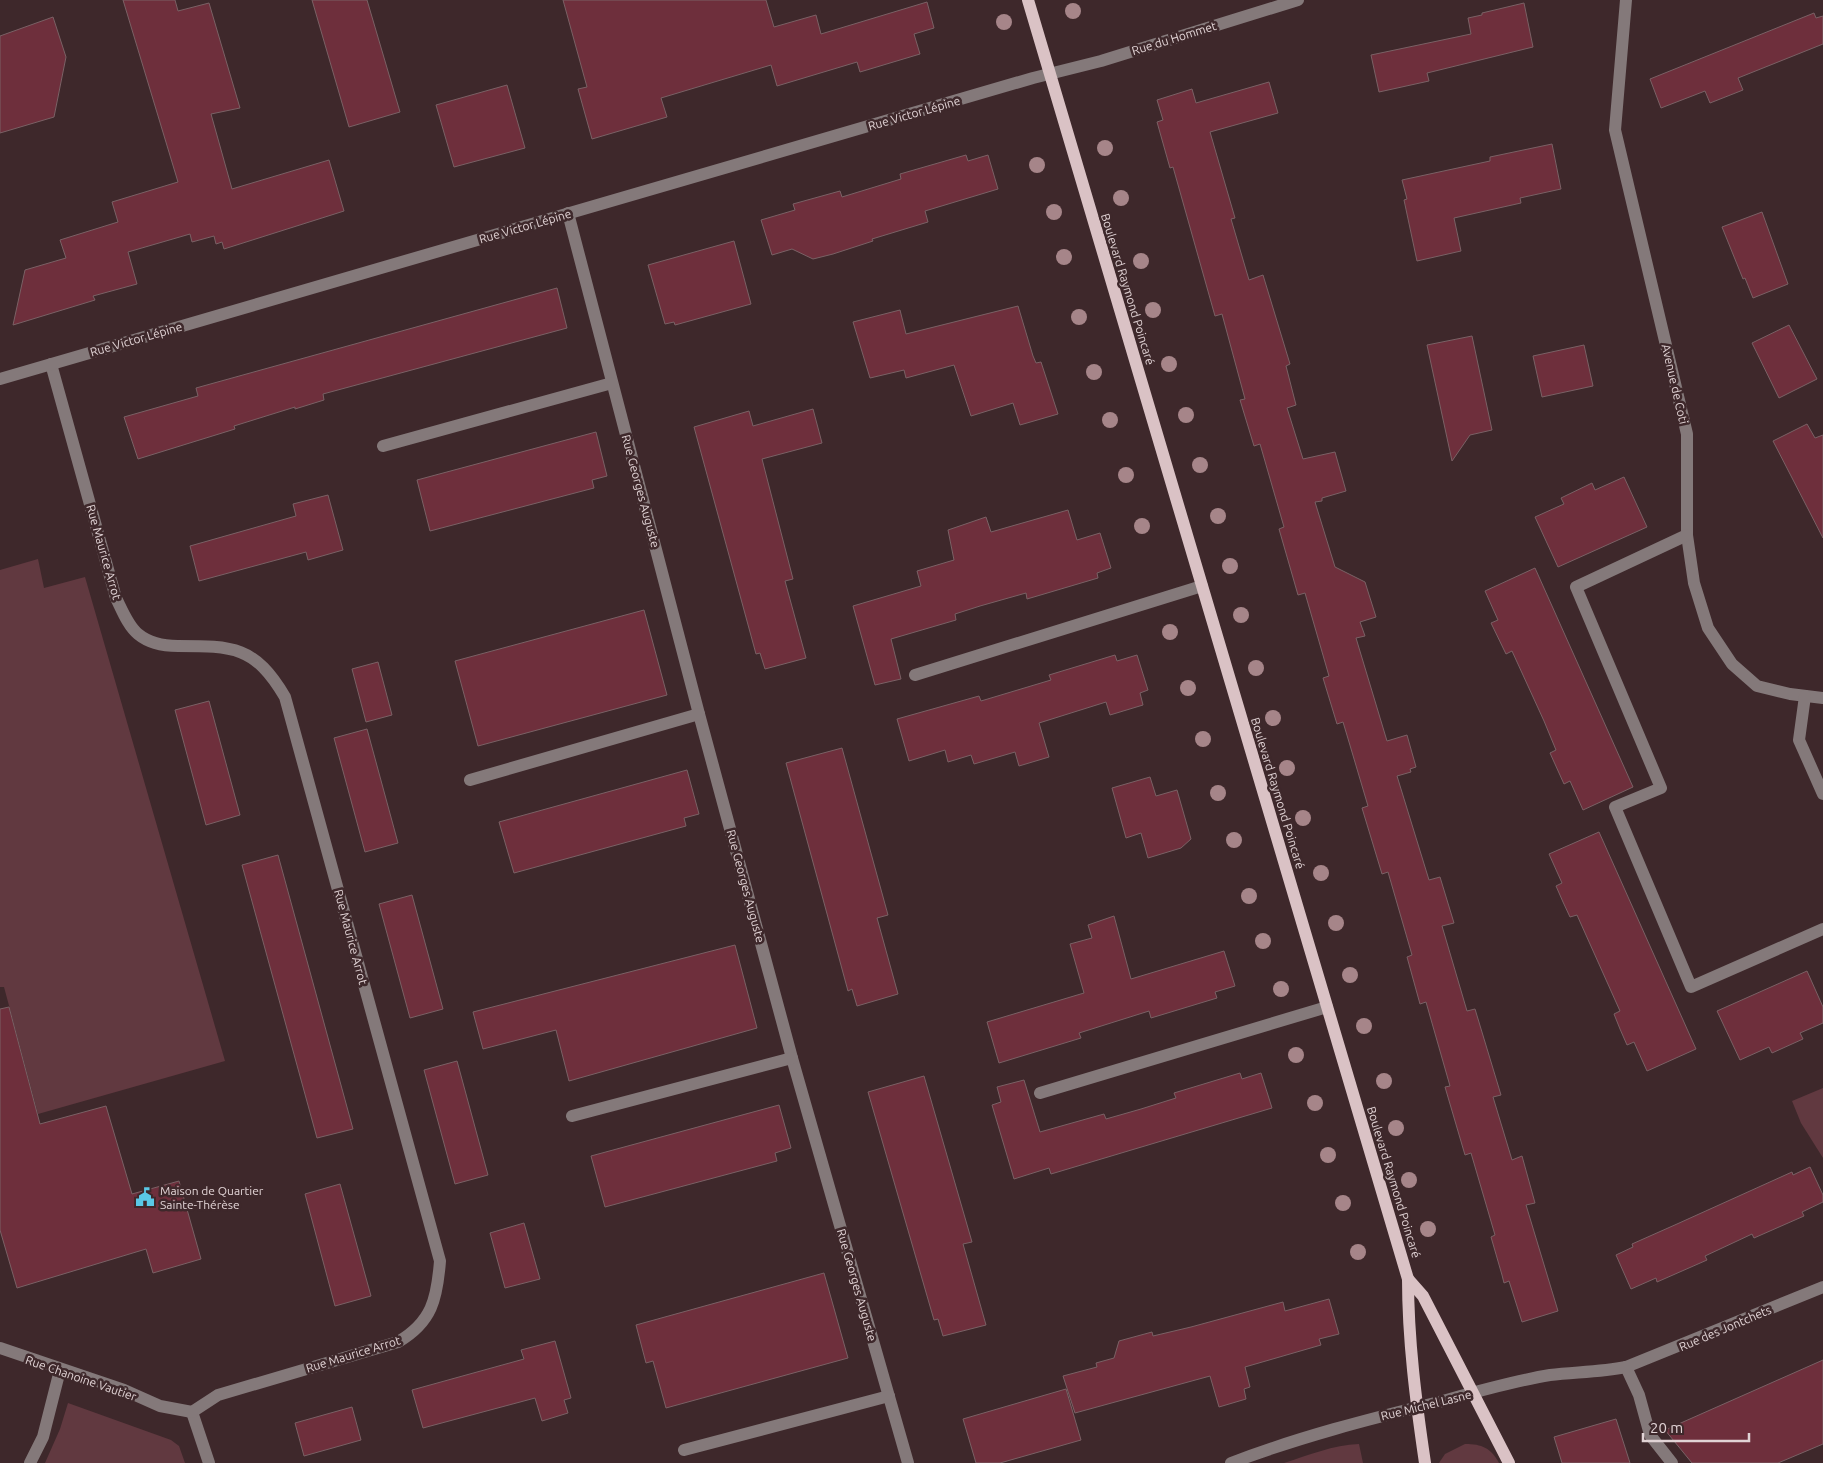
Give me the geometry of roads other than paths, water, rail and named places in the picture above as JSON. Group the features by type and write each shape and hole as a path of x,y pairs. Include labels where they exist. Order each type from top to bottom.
{"main road":[{"name":"Boulevard Raymond Poincaré","path":"1028,0 1408,1279 1417,1407 1425,1463"},
{"name":"Boulevard Raymond Poincaré","path":"1408,1279 1423,1296 1509,1463"}],"street":[{"name":"Rue du Hommet","path":"1050,73 1102,61 1298,0"},
{"name":"Avenue de Coti","path":"1626,0 1615,130 1687,434 1688,535 1694,583 1708,628 1732,664 1757,686 1823,698"},
{"name":"Rue Victor Lépine","path":"0,379 1050,73"},
{"name":"Rue Georges Auguste","path":"568,213 699,714 792,1058 908,1463"},
{"name":"Rue Maurice Arrot","path":"51,364 116,598 127,619 138,634 165,646 214,645 238,650 264,667 285,697 440,1261 438,1289 430,1313 413,1333 398,1342 218,1395 192,1412"},
{"path":"383,446 612,383"},
{"path":"1688,535 1576,587 1661,788 1615,807 1691,987 1823,930"},
{"path":"915,675 1202,586"},
{"path":"1805,696 1799,740 1823,794"},
{"path":"470,780 699,714"},
{"path":"1040,1093 1327,1007"},
{"path":"572,1116 792,1058"},
{"name":"Rue des Jontchets","path":"1626,1367 1823,1287"},
{"name":"Rue Chanoine Vautier","path":"0,1348 60,1370 124,1390 160,1406 192,1412"},
{"path":"1626,1367 1639,1395 1650,1435 1672,1463"},
{"name":"Rue Michel Lasne","path":"1231,1463 1268,1449 1360,1420 1549,1376 1600,1372 1626,1367"},
{"path":"30,1463 43,1437 60,1370"},
{"path":"684,1450 889,1396"},
{"path":"192,1412 209,1463"}],"place":[{"name":"Maison de Quartier Sainte-Thérèse","path":"145,1197"}]}
